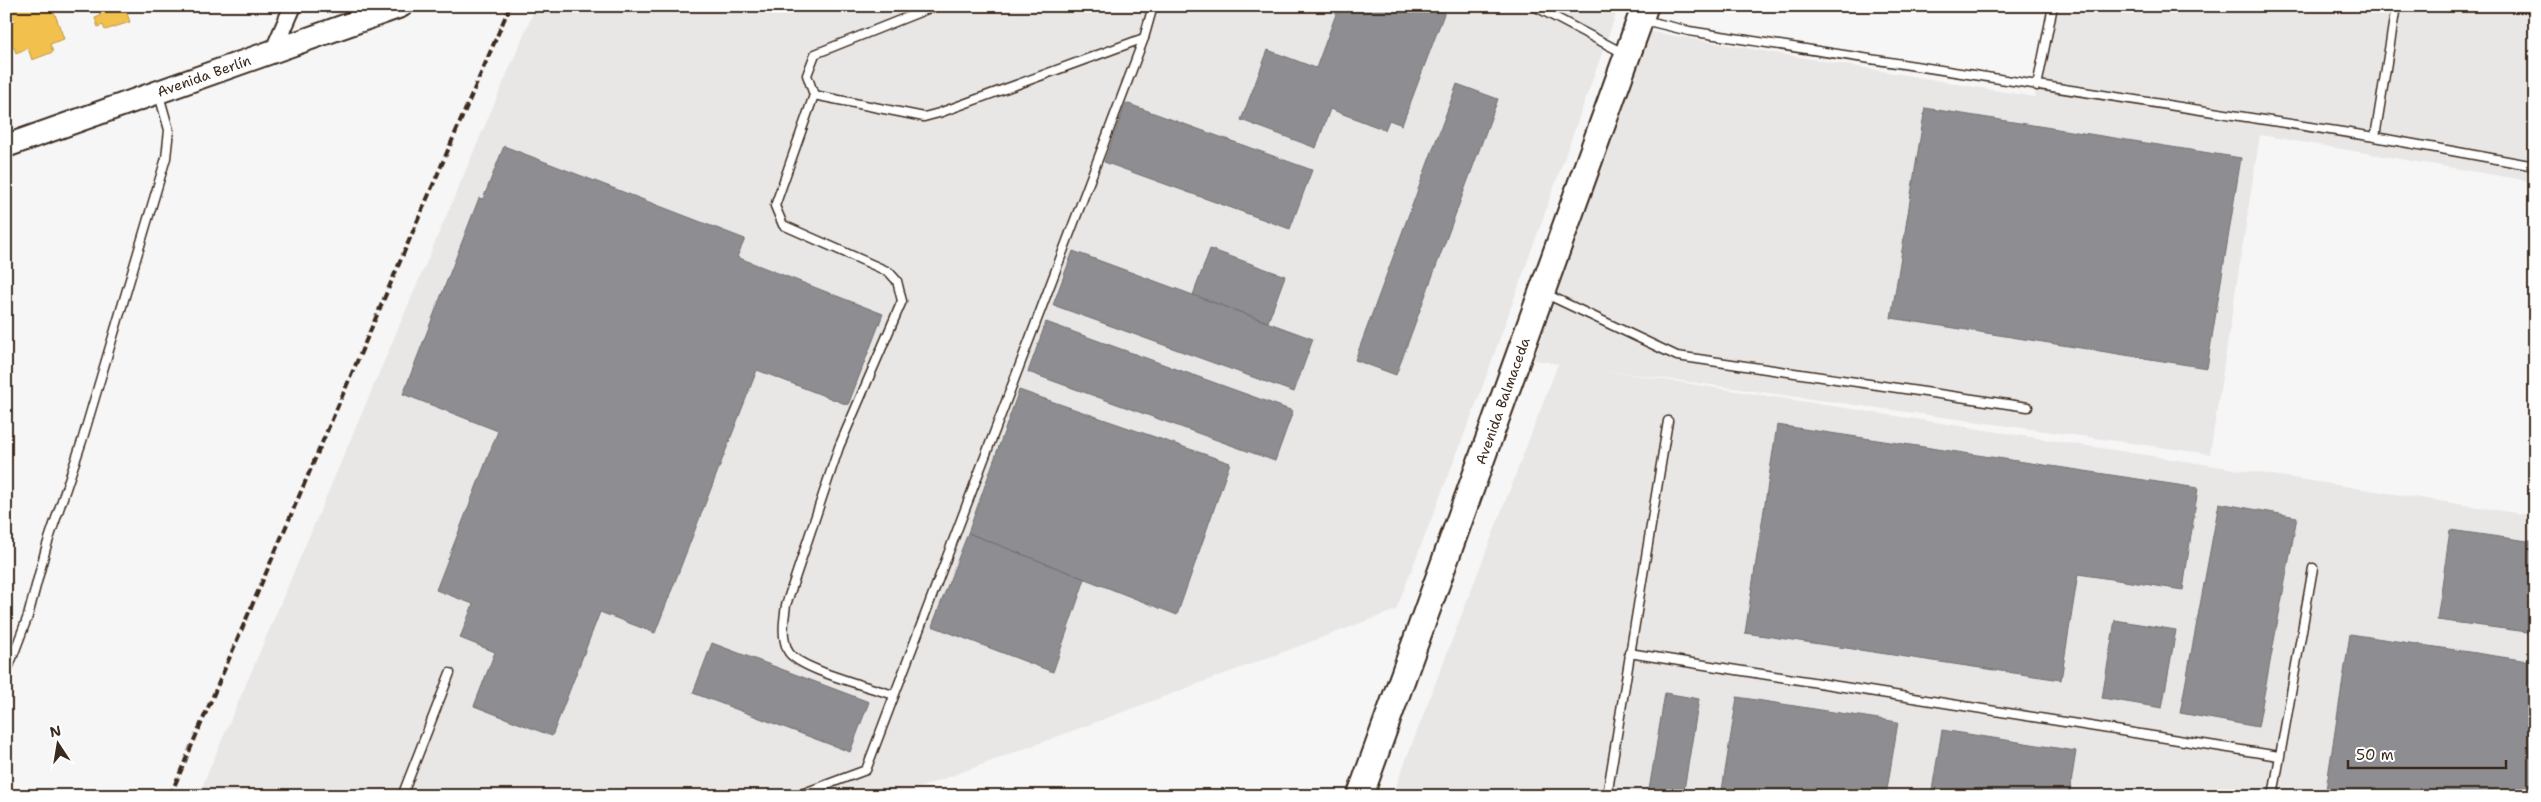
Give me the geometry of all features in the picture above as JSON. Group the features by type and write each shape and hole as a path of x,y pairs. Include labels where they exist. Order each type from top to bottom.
{"main road":[{"name":"Avenida Balmaceda","path":"1360,796 1643,13"}],"street":[{"path":"272,52 293,6"},
{"name":"Avenida Berlín","path":"6,146 401,6"}],"lane":[{"path":"894,695 804,665 788,652 783,630 786,605 839,447 902,301 897,281 888,272 783,225 775,206 783,178 814,95 807,75 815,54 935,6"},
{"path":"796,796 866,770 1144,38 1153,6"},
{"path":"1534,6 1628,56"},
{"path":"2037,86 2053,6"},
{"path":"2375,137 2396,6"},
{"path":"1643,13 1689,31 2375,137 2535,166"},
{"path":"814,95 924,117 1144,38"},
{"path":"6,674 28,616 46,548 82,441 166,158 169,130 158,93"},
{"path":"1542,292 1677,356 2028,407"},
{"path":"1607,796 1668,421"},
{"path":"2273,796 2313,568"},
{"path":"1629,653 2279,756"},
{"path":"402,796 450,673"}],"shaded area":[{"path":"536,6 1619,6 1480,394 1396,610 898,796 198,796"},
{"path":"2050,6 2535,6 2535,182 2260,135 2210,454 1602,370 2535,516 2535,796 1392,796 1558,364 1534,360 1647,31 2035,97"}],"building: Homes":[{"path":"9,6 52,6 64,39 50,44 53,52 32,60 28,48 16,53 14,47 6,50 6,24 15,21"},
{"path":"97,6 129,6 125,8 130,22 105,30 103,25 98,27 95,18 100,16"}],"building: Industry":[{"path":"1339,6 1447,6 1402,125 1389,120 1385,130 1330,109 1316,148 1241,120 1268,50 1316,68"},
{"path":"1457,84 1498,99 1396,375 1355,360"},
{"path":"1126,103 1312,170 1290,229 1104,162"},
{"path":"1925,108 2241,158 2207,368 1891,318"},
{"path":"504,146 745,239 737,257 883,314 848,405 757,370 655,633 600,612 552,736 474,706 495,652 460,638 473,604 436,590 498,431 403,394 479,198 483,199"},
{"path":"1210,249 1285,276 1268,322 1193,295"},
{"path":"1073,251 1313,339 1294,392 1053,305"},
{"path":"1046,322 1293,411 1275,461 1028,372"},
{"path":"1019,390 1230,463 1177,615 968,533"},
{"path":"1777,425 2198,488 2183,590 2078,574 2061,680 1745,633"},
{"path":"2219,503 2297,517 2258,727 2180,713"},
{"path":"2450,530 2535,542 2535,633 2437,620"},
{"path":"968,533 1085,579 1053,672 932,626"},
{"path":"2115,620 2176,630 2162,708 2102,698"},
{"path":"2350,634 2535,662 2535,796 2325,796"},
{"path":"712,643 869,702 850,752 693,693"},
{"path":"1665,693 1699,699 1683,796 1648,796"},
{"path":"1737,697 1898,722 1886,796 1721,796"},
{"path":"1942,730 2076,751 2069,796 1931,796"}],"railway":[{"path":"170,796 510,6"}]}
